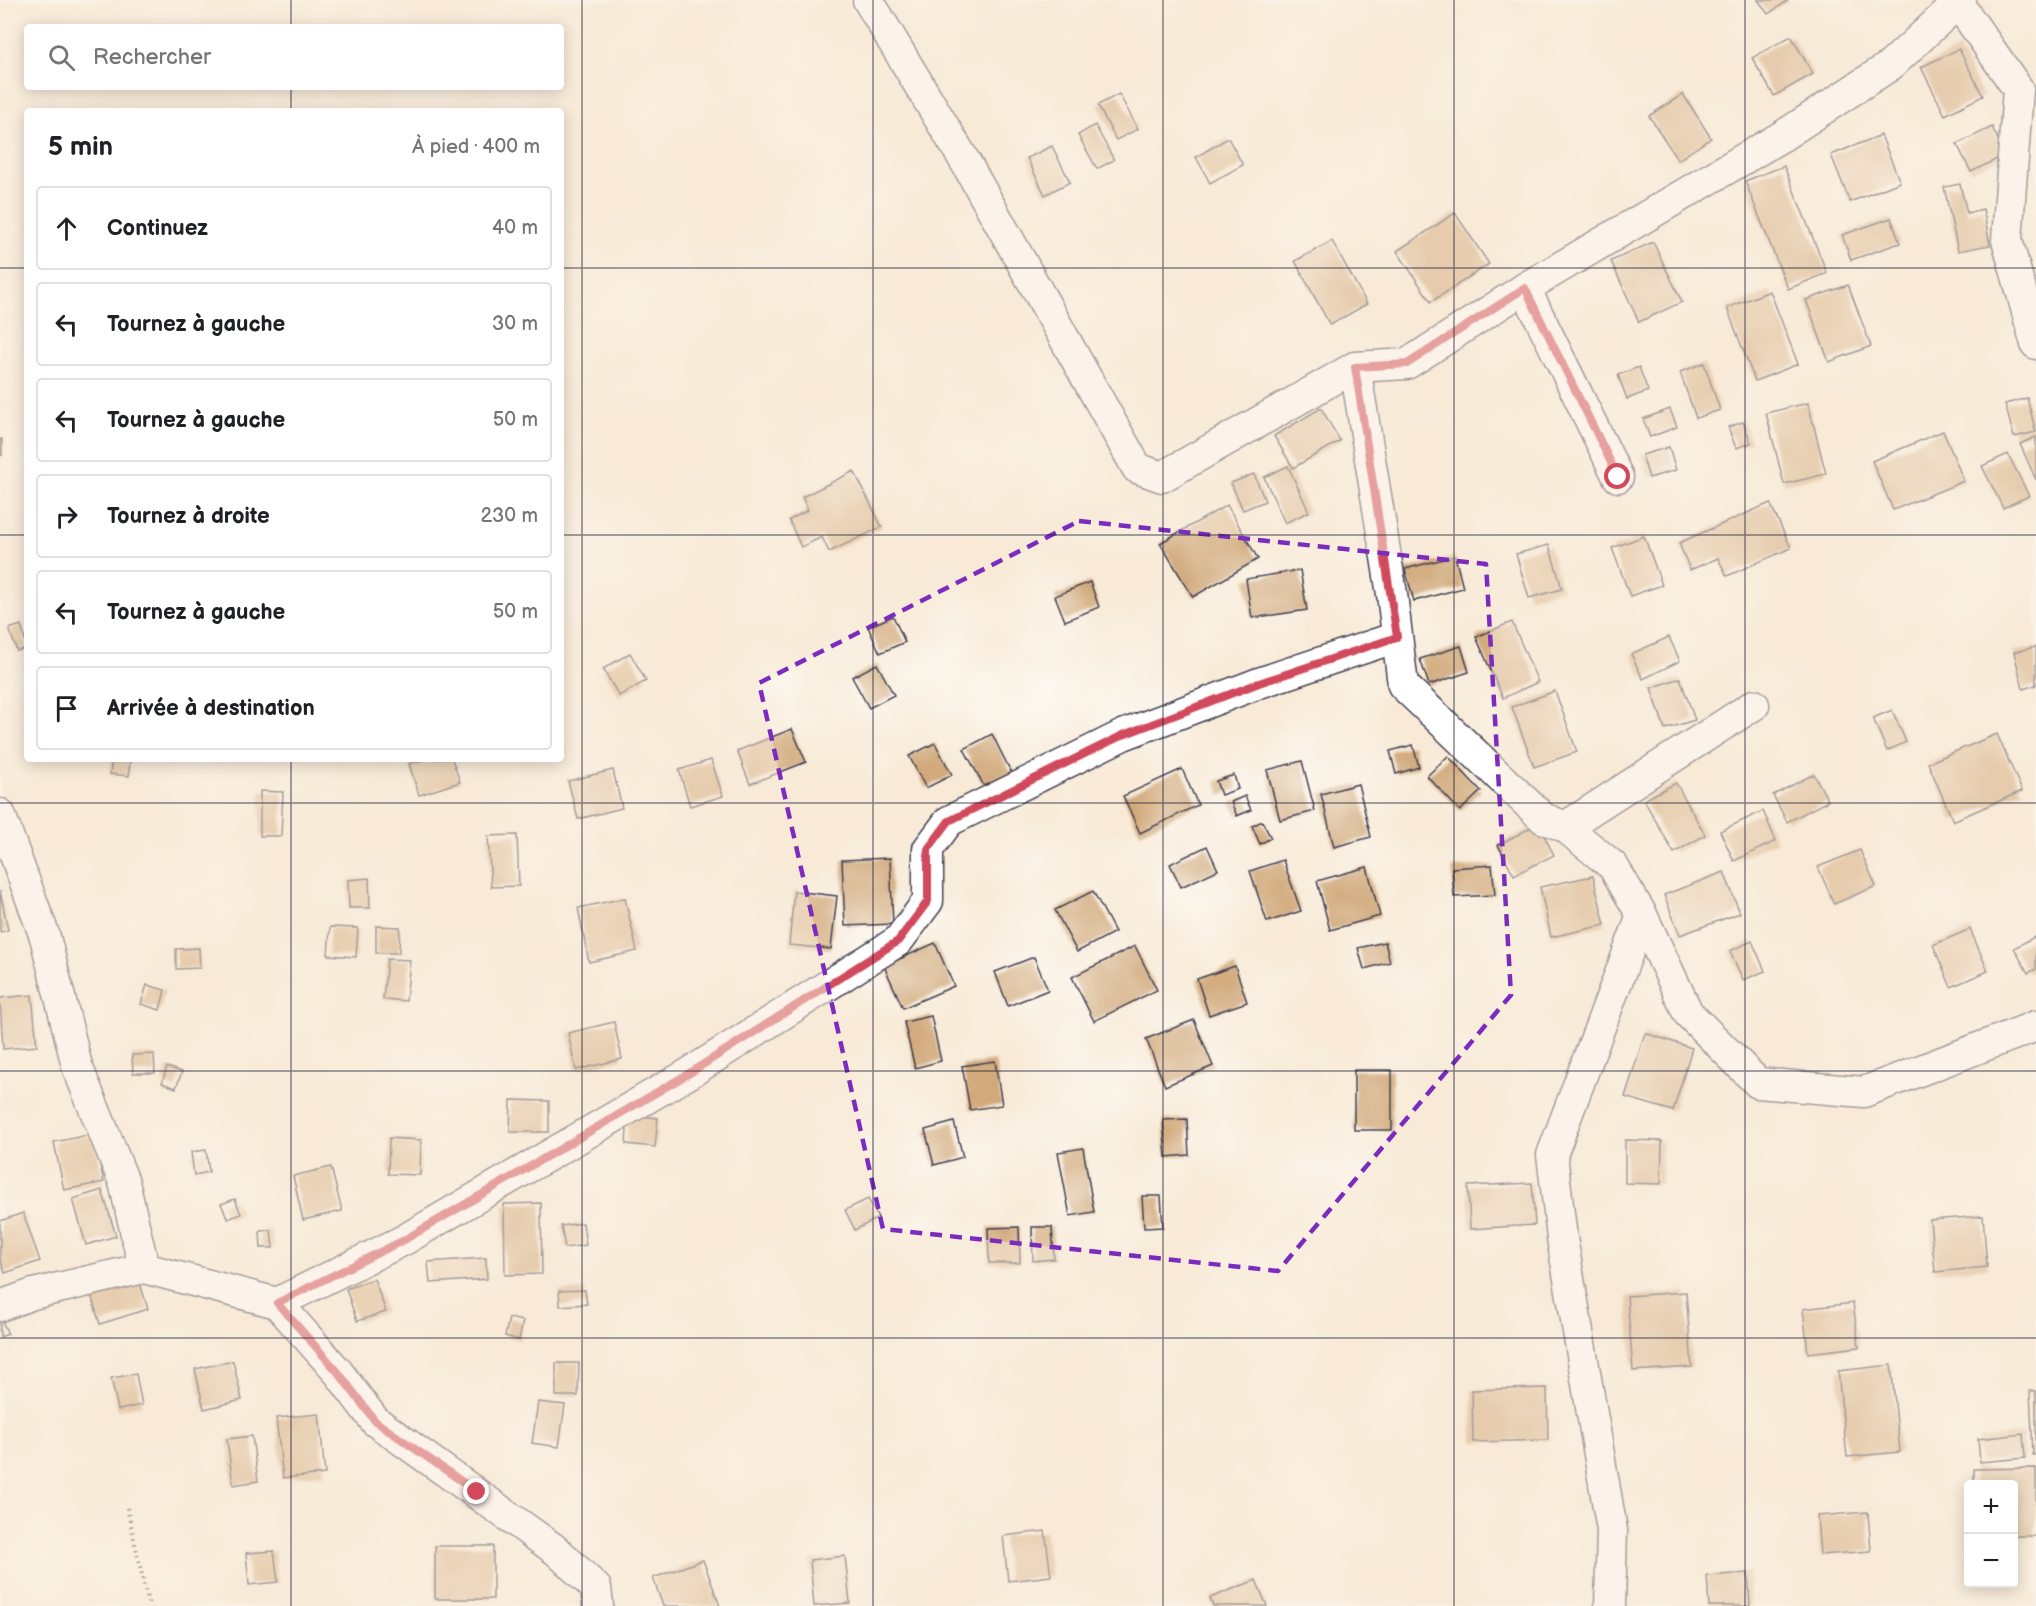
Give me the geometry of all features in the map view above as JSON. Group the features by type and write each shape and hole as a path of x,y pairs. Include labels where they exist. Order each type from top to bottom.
{"street":[{"path":"868,0 966,163 1137,468 1161,477 1355,367 1407,364 1525,288 1784,135 1891,65 1958,1 2018,89 2007,240 2036,344"},
{"path":"1525,288 1618,477"},
{"path":"1355,367 1403,685 1543,818 1565,827 1613,866 1642,915 1688,1013 1758,1083 1864,1092 2036,1026"},
{"path":"277,1303 404,1240 688,1074 898,941 928,901 928,849 949,821 1123,735 1259,683 1397,637"},
{"path":"1565,827 1754,705"},
{"path":"0,814 45,937 77,1066 124,1182 144,1268"},
{"path":"1611,1606 1612,1530 1562,1238 1552,1155 1642,915"},
{"path":"0,1306 33,1294 144,1268 277,1303 338,1372 375,1421 557,1551 596,1588 598,1606"}],"path":[{"path":"127,1508 149,1606"}],"highlighted area":[{"path":"1079,521 1486,564 1511,995 1278,1271 883,1229 759,683"}],"building":[{"path":"1758,0 1789,0 1768,14"},
{"path":"1791,36 1813,74 1774,96 1752,58"},
{"path":"1959,49 1983,96 1945,115 1921,67"},
{"path":"1119,94 1138,129 1116,140 1098,105"},
{"path":"1683,94 1711,138 1678,160 1649,116"},
{"path":"1095,125 1114,160 1097,169 1078,135"},
{"path":"1992,127 2005,155 1971,172 1957,144"},
{"path":"1881,135 1900,182 1850,202 1831,155"},
{"path":"1228,138 1243,165 1210,183 1196,157"},
{"path":"1052,146 1070,182 1045,195 1027,158"},
{"path":"1784,166 1827,273 1788,289 1745,181"},
{"path":"1960,184 1967,213 1983,209 1990,245 1958,251 1944,187"},
{"path":"1455,213 1489,264 1431,302 1397,251"},
{"path":"1891,218 1900,243 1851,260 1842,235"},
{"path":"1332,241 1367,304 1330,325 1295,261"},
{"path":"1653,242 1682,302 1639,322 1611,261"},
{"path":"1848,285 1871,346 1829,362 1806,300"},
{"path":"1770,291 1798,364 1755,381 1727,308"},
{"path":"1704,363 1720,410 1696,418 1680,372"},
{"path":"1639,367 1648,391 1627,399 1618,375"},
{"path":"2027,398 2036,432 2014,437 2005,404"},
{"path":"1808,403 1826,474 1784,484 1766,413"},
{"path":"1321,408 1340,441 1293,468 1274,436"},
{"path":"1670,409 1677,427 1650,437 1643,419"},
{"path":"1743,422 1751,443 1736,448 1728,427"},
{"path":"1943,431 1964,481 1893,510 1872,461"},
{"path":"2036,437 2036,480 2020,444"},
{"path":"0,439 2,439 2,455 0,456"},
{"path":"1669,447 1676,470 1649,478 1642,455"},
{"path":"2008,454 2029,496 2003,508 1982,466"},
{"path":"1288,466 1309,512 1285,523 1264,477"},
{"path":"854,471 882,527 829,552 822,537 801,547 789,520 808,510 802,497"},
{"path":"1254,474 1265,501 1243,510 1231,483"},
{"path":"1770,503 1791,548 1727,576 1718,558 1690,570 1679,543"},
{"path":"1227,505 1258,559 1193,597 1160,543"},
{"path":"1644,536 1662,585 1630,596 1612,548"},
{"path":"1549,545 1562,589 1529,598 1516,554"},
{"path":"1455,556 1463,588 1414,601 1405,569"},
{"path":"1300,570 1307,610 1252,618 1246,579"},
{"path":"1090,582 1099,607 1065,621 1055,596"},
{"path":"893,616 905,642 880,653 868,627"},
{"path":"1512,622 1538,682 1503,698 1476,637"},
{"path":"21,625 24,649 17,651 9,629"},
{"path":"1669,637 1680,661 1643,679 1631,654"},
{"path":"1461,646 1469,672 1429,685 1420,659"},
{"path":"2036,647 2036,685 2023,689 2014,652"},
{"path":"630,653 646,681 619,696 603,669"},
{"path":"877,664 894,695 869,708 852,677"},
{"path":"1680,678 1695,720 1665,729 1651,688"},
{"path":"1555,691 1577,752 1534,767 1512,707"},
{"path":"1892,710 1906,742 1887,751 1873,718"},
{"path":"792,729 806,762 750,784 737,751"},
{"path":"992,734 1012,774 985,788 964,749"},
{"path":"1997,734 2022,791 1953,821 1928,763"},
{"path":"935,743 952,775 926,788 909,756"},
{"path":"1413,745 1419,767 1396,774 1390,751"},
{"path":"1448,756 1481,791 1460,811 1427,776"},
{"path":"711,760 723,796 690,806 679,770"},
{"path":"1302,761 1315,811 1280,820 1267,770"},
{"path":"112,762 130,762 129,776 110,774"},
{"path":"453,762 460,782 419,795 409,764"},
{"path":"1182,769 1198,805 1140,833 1123,796"},
{"path":"613,770 622,808 578,819 568,781"},
{"path":"1814,774 1828,801 1787,822 1773,795"},
{"path":"1234,775 1238,789 1221,795 1216,781"},
{"path":"1676,783 1705,835 1674,853 1644,800"},
{"path":"1358,784 1371,837 1334,847 1321,794"},
{"path":"260,791 283,792 281,836 260,836"},
{"path":"1245,796 1251,810 1237,816 1231,802"},
{"path":"1763,811 1776,841 1734,861 1720,831"},
{"path":"1262,821 1271,838 1260,844 1252,826"},
{"path":"1538,824 1554,855 1514,875 1498,845"},
{"path":"517,835 519,886 491,887 488,836"},
{"path":"1207,846 1218,870 1181,887 1170,864"},
{"path":"1860,850 1876,886 1834,904 1818,867"},
{"path":"890,858 893,924 845,926 842,860"},
{"path":"1283,860 1301,911 1267,922 1250,871"},
{"path":"1492,865 1495,895 1454,897 1452,868"},
{"path":"1367,867 1380,916 1330,930 1317,881"},
{"path":"1724,872 1740,913 1680,935 1664,895"},
{"path":"1593,876 1605,925 1551,937 1540,887"},
{"path":"369,878 370,908 349,908 348,880"},
{"path":"0,891 8,930 0,932"},
{"path":"794,891 837,896 831,949 789,945"},
{"path":"1093,891 1115,932 1077,952 1055,910"},
{"path":"625,898 637,951 589,962 578,908"},
{"path":"376,926 400,927 399,953 376,953"},
{"path":"330,927 358,928 356,957 328,955"},
{"path":"1970,929 1988,971 1951,987 1933,945"},
{"path":"2036,936 2036,969 2028,973 2014,948"},
{"path":"1752,941 1765,971 1743,980 1730,951"},
{"path":"1385,942 1390,962 1364,969 1358,948"},
{"path":"935,943 954,986 903,1008 884,966"},
{"path":"1135,946 1157,990 1094,1021 1072,977"},
{"path":"199,948 200,968 176,969 176,949"},
{"path":"1034,957 1048,990 1008,1006 995,972"},
{"path":"387,959 410,960 406,1001 383,999"},
{"path":"1235,966 1247,1002 1209,1015 1197,979"},
{"path":"147,985 165,990 160,1010 141,1004"},
{"path":"32,995 37,1046 3,1049 0,998"},
{"path":"931,1016 941,1061 915,1068 904,1022"},
{"path":"1194,1020 1213,1066 1165,1086 1146,1039"},
{"path":"614,1022 622,1059 576,1070 568,1033"},
{"path":"1645,1033 1692,1048 1673,1111 1625,1097"},
{"path":"154,1054 155,1073 133,1073 132,1055"},
{"path":"995,1061 1002,1105 970,1110 962,1066"},
{"path":"167,1067 182,1072 176,1088 162,1083"},
{"path":"1354,1070 1392,1070 1392,1130 1354,1130"},
{"path":"511,1100 549,1101 549,1132 510,1132"},
{"path":"628,1115 658,1118 655,1147 626,1144"},
{"path":"1187,1119 1189,1155 1166,1157 1163,1120"},
{"path":"954,1122 963,1157 934,1165 925,1130"},
{"path":"93,1134 104,1182 64,1190 54,1142"},
{"path":"389,1138 421,1140 420,1175 388,1174"},
{"path":"1625,1140 1662,1141 1661,1184 1625,1183"},
{"path":"1083,1148 1094,1212 1070,1216 1058,1152"},
{"path":"206,1150 209,1172 194,1175 191,1152"},
{"path":"331,1167 342,1211 303,1220 293,1176"},
{"path":"1532,1183 1535,1225 1470,1229 1468,1186"},
{"path":"102,1190 116,1236 86,1245 73,1199"},
{"path":"1142,1196 1161,1196 1163,1227 1144,1228"},
{"path":"235,1199 241,1214 228,1219 221,1204"},
{"path":"868,1199 878,1218 855,1230 845,1210"},
{"path":"541,1203 542,1274 505,1275 504,1204"},
{"path":"23,1213 40,1261 5,1273 0,1259 0,1221"},
{"path":"1983,1216 1987,1267 1935,1272 1930,1220"},
{"path":"583,1223 586,1245 565,1248 561,1226"},
{"path":"1019,1227 1020,1263 989,1263 988,1228"},
{"path":"1032,1227 1052,1227 1054,1259 1033,1261"},
{"path":"271,1230 273,1248 261,1248 260,1231"},
{"path":"486,1258 487,1279 430,1283 428,1262"},
{"path":"136,1270 148,1309 100,1324 88,1285"},
{"path":"374,1279 386,1312 357,1321 346,1289"},
{"path":"585,1290 587,1304 560,1306 559,1291"},
{"path":"1686,1292 1692,1367 1633,1371 1627,1296"},
{"path":"1853,1303 1859,1347 1808,1353 1803,1309"},
{"path":"509,1318 523,1321 519,1340 505,1336"},
{"path":"2,1321 8,1334 0,1337 0,1322"},
{"path":"233,1361 242,1400 204,1409 195,1369"},
{"path":"556,1363 579,1363 578,1396 556,1396"},
{"path":"1891,1365 1900,1452 1847,1457 1838,1371"},
{"path":"136,1374 142,1405 118,1410 111,1378"},
{"path":"1547,1388 1548,1440 1473,1442 1472,1390"},
{"path":"2030,1391 2036,1391 2036,1455 2033,1455"},
{"path":"538,1402 565,1405 559,1447 532,1443"},
{"path":"319,1414 325,1474 283,1478 276,1418"},
{"path":"2023,1434 2025,1458 1980,1462 1978,1439"},
{"path":"252,1436 258,1481 233,1485 227,1439"},
{"path":"2036,1468 2036,1536 2018,1536 2018,1480 1974,1480 1974,1469"},
{"path":"1868,1512 1871,1551 1820,1555 1817,1516"},
{"path":"1045,1531 1051,1576 1008,1581 1003,1536"},
{"path":"435,1546 493,1546 493,1599 435,1599"},
{"path":"274,1551 278,1582 249,1585 246,1553"},
{"path":"845,1556 850,1603 814,1606 810,1560"},
{"path":"703,1560 720,1606 663,1606 653,1578"},
{"path":"1748,1573 1750,1606 1709,1606 1707,1576"},
{"path":"1256,1580 1267,1606 1213,1606 1210,1598"}],"route":[{"path":"477,1492 375,1421 338,1372 277,1303 404,1240 688,1074 898,941 928,901 928,849 949,821 1123,735 1259,683 1397,637 1355,367 1407,364 1525,288 1618,477"}]}
